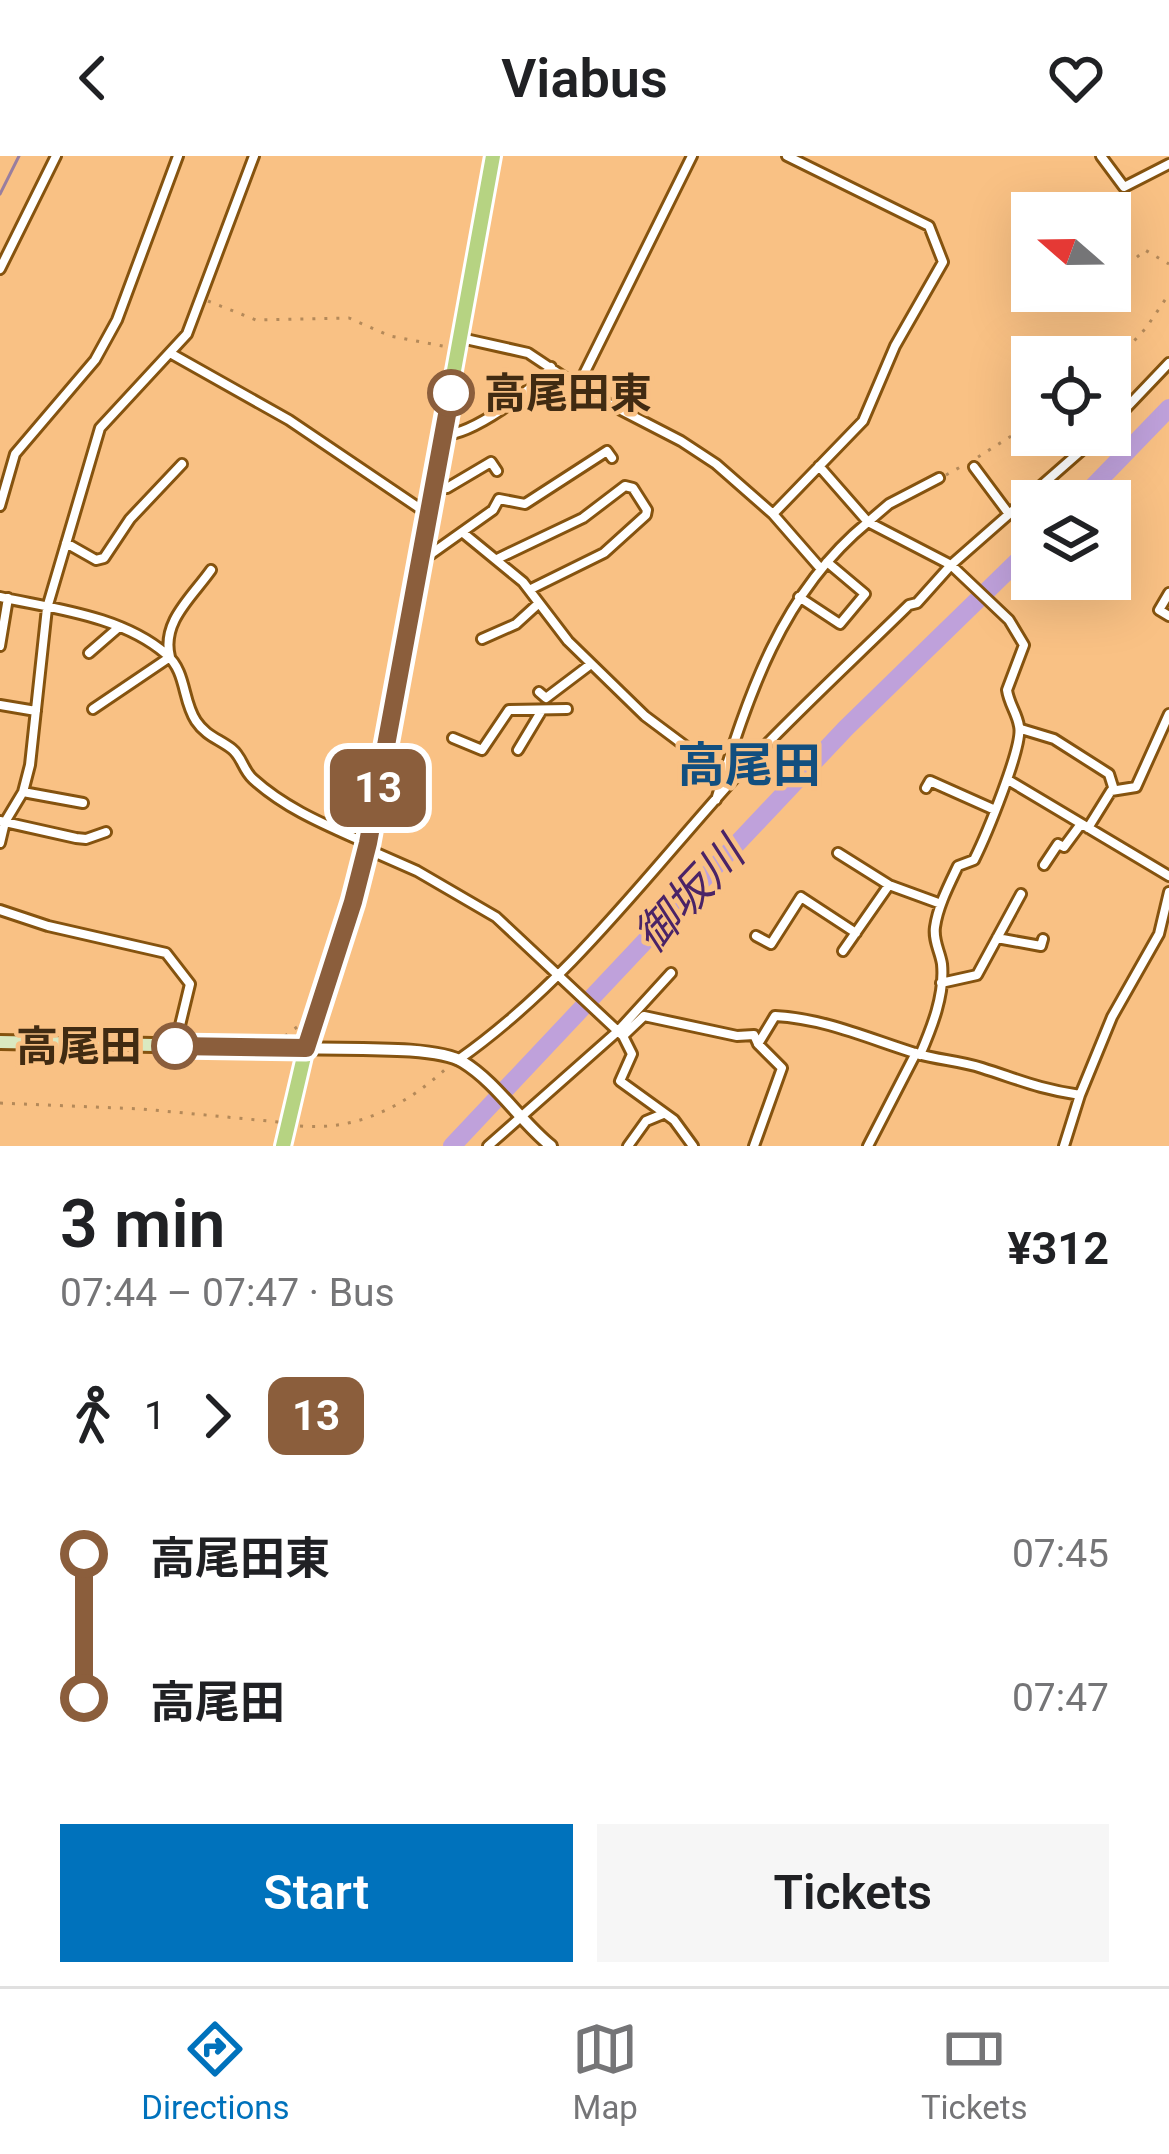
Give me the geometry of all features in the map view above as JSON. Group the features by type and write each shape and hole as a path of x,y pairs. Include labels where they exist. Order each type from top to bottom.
{"main road":[{"path":"284,1131 367,846 493,156"},
{"path":"0,1042 306,1048"}],"street":[{"path":"0,269 56,156"},
{"path":"0,506 15,454 95,360 117,320 178,156"},
{"path":"0,843 3,821 22,792 47,608 100,428 187,334 254,156"},
{"path":"578,386 692,156"},
{"path":"773,514 863,421 895,346 943,262 929,226 787,156"},
{"path":"1101,156 1124,188 1169,164"},
{"path":"456,342 510,347 681,441 716,464 824,565 865,593 840,624 799,597"},
{"path":"170,353 289,420 429,515"},
{"path":"1131,402 1169,363"},
{"path":"443,435 475,427 542,379 551,367"},
{"path":"422,552 431,554 493,510 499,500 526,504 607,452 612,458"},
{"path":"461,1061 559,979 716,800 953,567 1075,456"},
{"path":"434,486 447,488 491,462 497,471"},
{"path":"66,543 96,560 104,558 130,518 182,464"},
{"path":"819,466 868,522 953,567 1009,620 1024,645 1007,690 1021,729 1008,780 974,860 958,866 941,904 934,941 941,958 941,983 933,1027 868,1146"},
{"path":"974,467 1009,514"},
{"path":"716,800 767,655 799,597 824,565 889,504 939,478"},
{"path":"497,559 583,518 622,488 633,488 646,515 604,553 529,590"},
{"path":"462,532 529,590 591,664 645,716 724,775"},
{"path":"212,570 171,624 167,644 193,717 207,735 236,751 245,772 302,815 417,871 496,917 618,1032 632,1054 620,1081 664,1113 693,1146"},
{"path":"1169,592 1159,610 1169,616"},
{"path":"0,646 4,598 119,627 170,657"},
{"path":"482,639 516,624 539,603"},
{"path":"89,653 119,627"},
{"path":"93,709 170,657"},
{"path":"518,750 545,710 543,695 591,664"},
{"path":"0,705 36,711"},
{"path":"453,738 482,750 509,710 567,710"},
{"path":"1044,865 1058,844 1064,847 1114,790 1136,787 1169,714"},
{"path":"1021,729 1054,739 1109,774 1114,790"},
{"path":"1008,780 1169,876"},
{"path":"926,788 930,782 995,810"},
{"path":"22,792 83,803"},
{"path":"3,821 86,839 106,832"},
{"path":"838,853 889,885 941,904"},
{"path":"843,951 889,885"},
{"path":"1064,1146 1112,1017 1159,934 1169,892"},
{"path":"941,983 977,975 1021,893"},
{"path":"756,936 771,944 801,897 856,933"},
{"path":"0,910 166,953 190,984 175,1046"},
{"path":"997,938 1041,946 1043,939"},
{"path":"488,1146 618,1032 671,974"},
{"path":"618,1032 644,1016 737,1036 754,1035 782,1068 754,1146"},
{"path":"758,1044 775,1016 846,1027 918,1054 978,1066 1035,1089 1080,1095"},
{"path":"306,1048 433,1053 461,1061 551,1146"},
{"path":"628,1146 646,1121 664,1113"}],"path":[{"path":"1131,262 1145,250 1169,264"},
{"path":"1131,344 1169,294"},
{"path":"201,298 256,320 349,318 391,336 456,342"},
{"path":"939,478 1011,435"},
{"path":"284,1048 285,1036 304,1019"},
{"path":"0,1103 142,1109 284,1131 372,1117 417,1093 461,1061"},
{"path":"284,1107 284,1131"}],"waterway":[{"path":"0,194 19,156"},
{"name":"御坂川","path":"1099,480 1169,408"},
{"name":"御坂川","path":"452,1146 846,728 1011,567"}],"bus line":[{"name":"13","path":"175,1046 306,1048 368,843 451,393"}],"place":[{"name":"高尾田東","path":"451,393"},
{"name":"高尾田","path":"175,1046"}],"district":[{"name":"高尾田","path":"749,765"}]}
